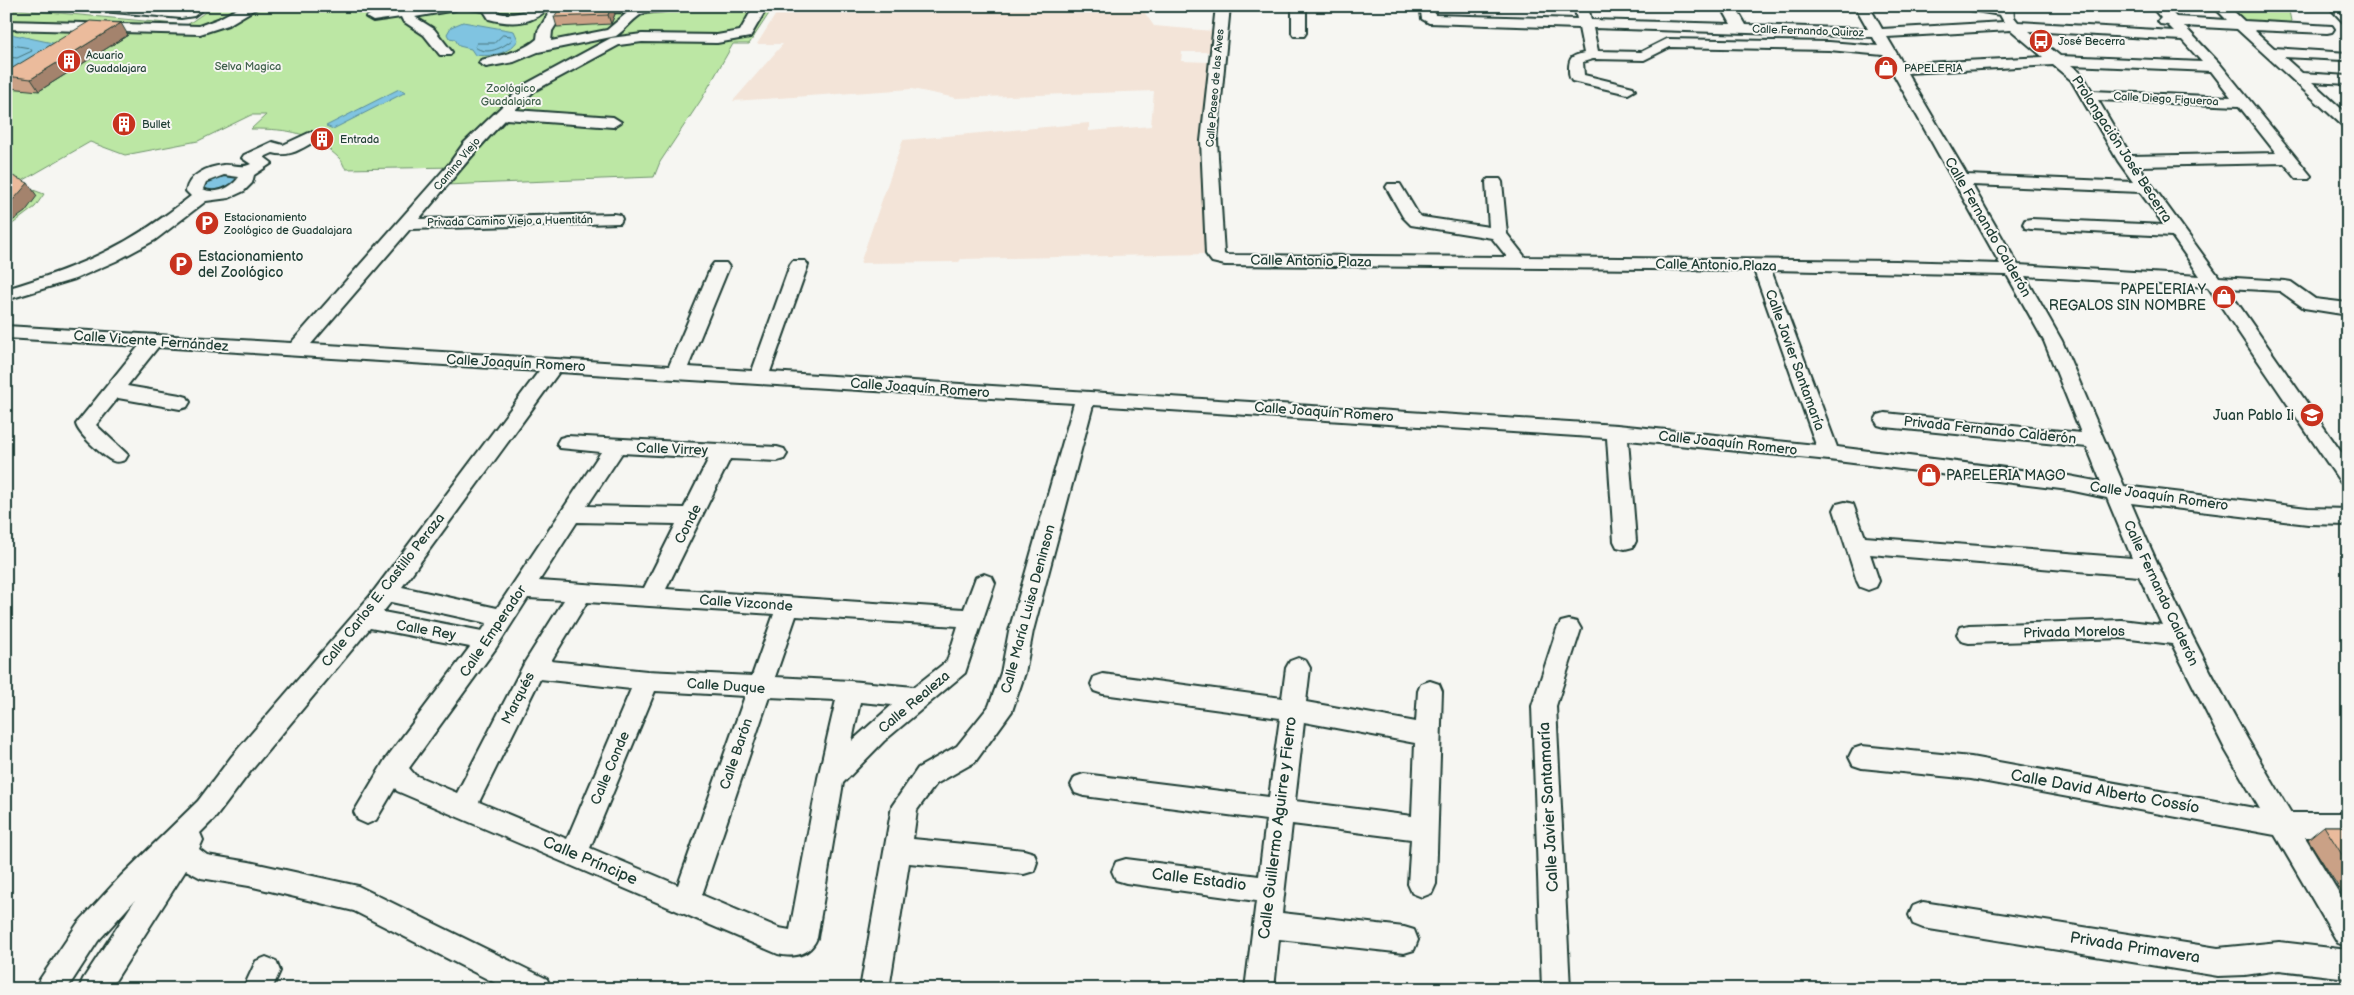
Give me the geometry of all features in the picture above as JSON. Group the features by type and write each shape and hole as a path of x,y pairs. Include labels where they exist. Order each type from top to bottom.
{"street":[{"path":"91,6 194,10"},
{"path":"6,25 64,28 101,27 200,30 223,22 253,6"},
{"path":"373,17 410,10 455,6"},
{"path":"475,6 489,8 494,16 504,19 523,17 541,8 564,10 609,7 637,11 668,6"},
{"name":"Camino Viejo","path":"296,350 455,167 470,146 529,88 616,41 642,38 734,38 745,34 761,6"},
{"name":"Calle Paseo de las Aves","path":"1218,258 1215,254 1209,141 1223,6"},
{"path":"1299,6 1299,33"},
{"path":"1581,6 1592,56"},
{"path":"1728,6 1741,29"},
{"name":"Calle Fernando Calderón","path":"1862,6 2053,341 2146,568 2179,636 2235,742 2348,934"},
{"path":"1970,6 2009,15"},
{"path":"2158,6 2215,68 2303,176"},
{"path":"2220,6 2348,123"},
{"path":"2335,6 2348,19"},
{"path":"410,10 408,18 429,32 445,52"},
{"path":"536,48 544,41 545,31 564,10"},
{"path":"486,63 499,62 536,48 612,33 637,11"},
{"name":"Calle Fernando Quiroz","path":"1428,13 1584,25 1877,33 2009,15 2114,32 2187,36"},
{"name":"Prolongación José Becerra","path":"2009,15 2077,77 2126,161 2214,282 2348,478"},
{"path":"2114,32 2171,19 2327,30"},
{"path":"1628,90 1578,78 1576,60 1592,56 1644,56 1667,43 1829,46 1845,49 1887,51"},
{"path":"2270,52 2343,56"},
{"path":"1898,69 2058,60 2215,68"},
{"path":"2297,77 2348,80"},
{"name":"Calle Diego Figueroa","path":"2088,95 2244,102"},
{"path":"2332,109 2348,110"},
{"path":"502,114 613,122"},
{"path":"284,151 311,137"},
{"path":"209,195 194,191 196,183 208,175 231,170 246,173 272,167 294,155 272,147 250,158 272,167"},
{"path":"2126,161 2289,158"},
{"path":"6,295 91,266 173,226 209,195 241,186 246,181 246,173"},
{"path":"1962,180 2144,187"},
{"path":"1494,182 1498,234 1520,263"},
{"path":"1394,187 1411,217 1417,221 1498,234"},
{"name":"Privada Camino Viejo a Huentitán","path":"406,224 614,219"},
{"path":"2031,224 2176,231"},
{"name":"Calle Antonio Plaza","path":"1218,258 1224,260 1896,266 2013,270 2285,286 2310,304 2348,309"},
{"path":"759,377 799,266"},
{"name":"Calle Javier Santamaría","path":"1761,266 1828,453"},
{"path":"676,373 720,267"},
{"name":"Calle Vicente Fernández","path":"6,332 296,350"},
{"path":"118,455 87,428 86,424 153,341"},
{"name":"Calle Joaquín Romero","path":"296,350 759,377 1617,432 1828,453 2069,483 2116,493 2308,516 2348,517"},
{"name":"Calle Carlos E. Castillo Peraza","path":"93,989 178,849 207,809 241,764 364,618 553,366"},
{"path":"112,390 180,402"},
{"name":"Calle María Luisa Deninson","path":"874,989 905,806 926,776 966,754 1000,711 1013,673 1022,631 1085,398"},
{"name":"Privada Fernando Calderón","path":"1885,420 2095,441"},
{"path":"1617,432 1625,541"},
{"name":"Calle Virrey","path":"567,443 777,454"},
{"name":"Calle Emperador","path":"367,812 394,768 488,641 616,447"},
{"name":"Conde","path":"651,596 723,450"},
{"path":"1845,510 1868,581"},
{"path":"571,514 692,516"},
{"path":"1857,545 2146,568"},
{"name":"Calle Realeza","path":"831,778 875,734 957,666 971,618 984,583"},
{"name":"Calle Vizconde","path":"522,588 971,618"},
{"name":"Calle Rey","path":"384,592 502,618"},
{"name":"Marqués","path":"463,807 533,669 581,592"},
{"path":"407,627 427,602"},
{"name":"Calle Barón","path":"686,902 758,688 788,606"},
{"name":"Calle Rey","path":"364,618 488,641"},
{"name":"Calle Javier Santamaría","path":"1556,989 1544,706 1569,629"},
{"name":"Privada Morelos","path":"1969,634 2122,630 2179,636"},
{"name":"Calle Guillermo Aguirre y Fierro","path":"1259,989 1298,668"},
{"name":"Calle Duque","path":"533,669 646,680 919,698"},
{"name":"Calle Conde","path":"574,855 646,680"},
{"path":"1103,684 1292,710 1428,735"},
{"path":"1422,884 1430,691"},
{"path":"831,778 850,692"},
{"name":"Calle David Alberto Cossío","path":"1862,757 1971,768 2283,825 2348,825"},
{"name":"Calle Príncipe","path":"394,768 406,783 778,941 793,944 803,938 831,778"},
{"path":"1084,785 1424,830"},
{"path":"178,849 201,866 249,874 358,899 537,989"},
{"name":"Calle Carlos E. Castillo Peraza","path":"50,989 88,932 131,885 178,849"},
{"path":"897,850 1024,862"},
{"name":"Calle Estadio","path":"1126,871 1271,890"},
{"name":"Privada Primavera","path":"1923,915 2218,962 2245,961 2279,956 2348,964"},
{"path":"1267,924 1404,940"}],"shaded area":[{"path":"781,6 1140,6 1154,26 1213,31 1210,52 1182,52 1181,61 1209,62 1200,142 1207,254 961,259 959,262 860,263 903,140 1089,123 1089,131 1151,126 1154,91 956,98 912,89 733,101 783,44 757,44"}],"green space":[{"path":"214,6 774,6 749,44 733,44 701,100 660,162 654,177 445,185 455,167 346,169 340,159 330,150 310,138 289,131 251,129 266,115 251,115 198,141 125,155 90,142 17,184 44,194 35,207 6,229 6,8 187,25"},
{"path":"2230,6 2288,6 2292,26 2249,24"}],"water":[{"path":"463,22 514,31 518,40 510,49 499,54 475,55 471,49 459,46 455,39 449,38 447,34 451,27"},
{"path":"6,33 62,45 17,70 6,67"},
{"path":"399,89 406,92 333,129 326,126"},
{"path":"224,175 236,176 236,182 229,187 215,191 203,187 205,182"}],"building":[{"path":"611,6 608,15 554,17 560,8"},
{"path":"90,21 121,23 31,79 6,76 6,72"},
{"path":"6,173 28,183 6,205"},
{"path":"2324,826 2348,826 2348,864"}],"place":[{"name":"José Becerra","path":"2041,41"},
{"name":"Acuario Guadalajara","path":"69,61"},
{"name":"PAPELERIA","path":"1886,68"},
{"name":"Bullet","path":"124,124"},
{"name":"Entrada","path":"322,139"},
{"name":"Estacionamiento Zoológico de Guadalajara","path":"207,223"},
{"name":"Estacionamiento del Zoológico","path":"181,264"},
{"name":"PAPELERIA Y REGALOS SIN NOMBRE","path":"2224,297"},
{"name":"Juan Pablo Ii","path":"2312,415"},
{"name":"PAPELERIA MAGO","path":"1929,475"}],"park label":[{"name":"Selva Magica","path":"248,66"},
{"name":"Zoológico Guadalajara","path":"511,94"}]}
